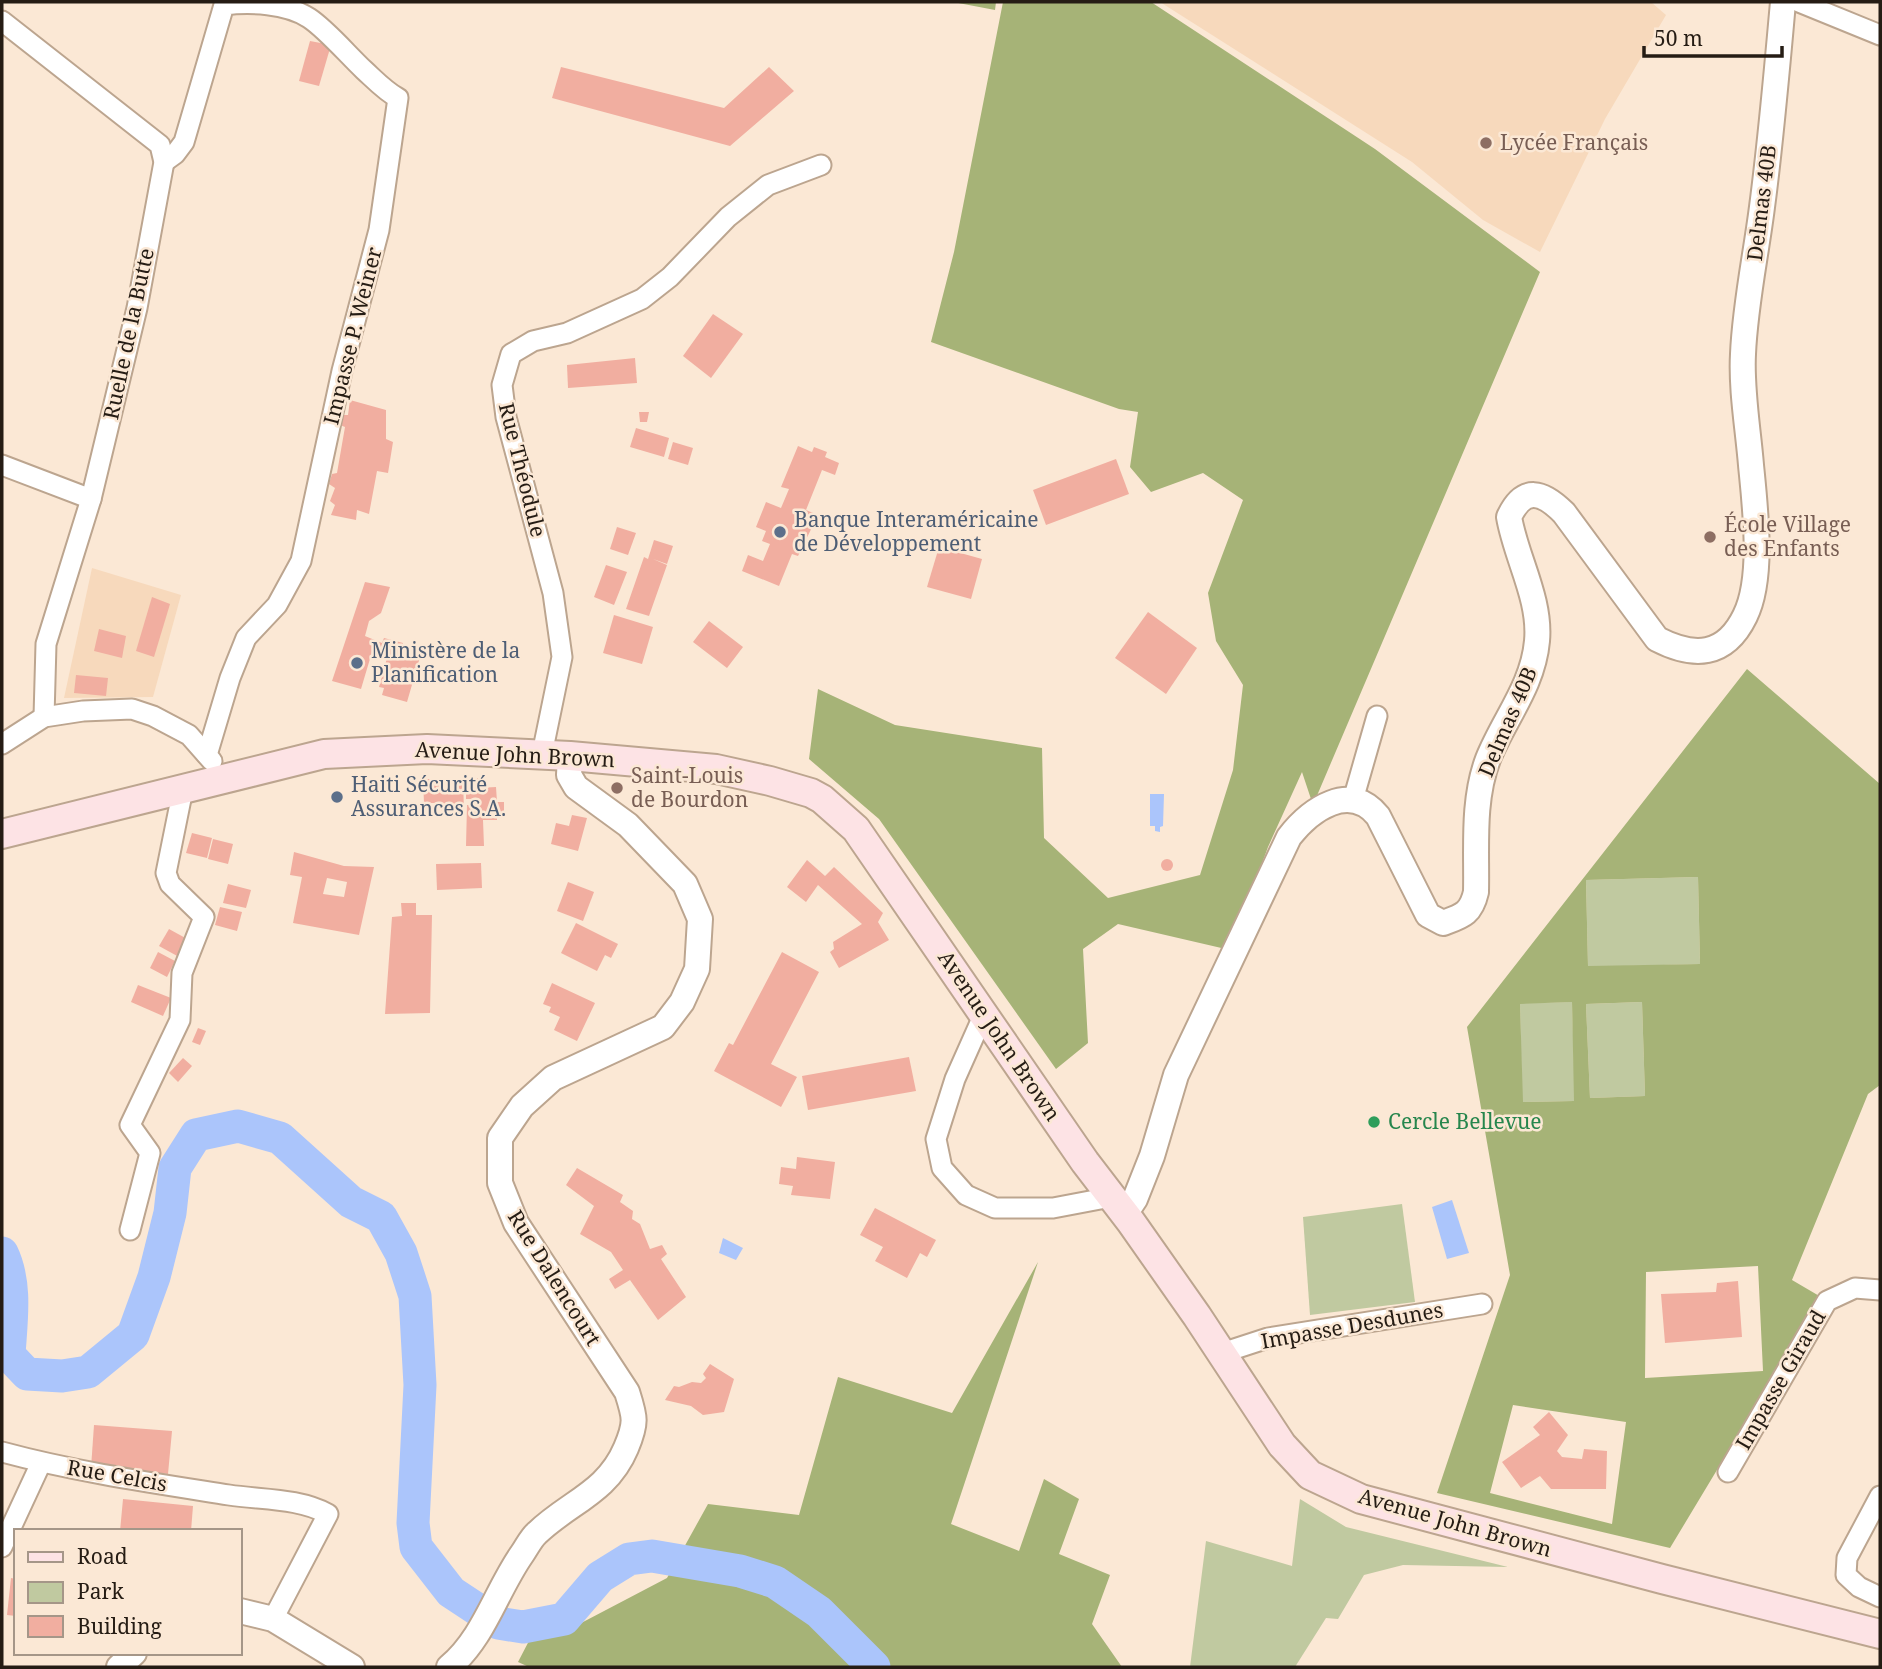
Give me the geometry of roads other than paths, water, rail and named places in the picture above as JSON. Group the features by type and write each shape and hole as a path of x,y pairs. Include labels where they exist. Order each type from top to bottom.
{"main road":[{"name":"Avenue John Brown","path":"2,834 324,754 427,749 570,756 716,769 799,789 822,799 856,829 1085,1162 1222,1353 1282,1445 1310,1475 1361,1499 1880,1634"}],"street":[{"name":"Delmas 40B","path":"1353,800 1368,804 1377,816 1428,915 1443,923 1462,916 1473,905 1476,892 1478,803 1483,777 1488,759 1529,678 1537,640 1536,615 1509,517 1515,503 1528,495 1540,495 1564,513 1657,639 1670,646 1692,651 1715,649 1730,639 1744,617 1752,599 1756,516 1743,352 1769,151 1783,2"},
{"path":"1798,2 1880,35"},
{"name":"Impasse P. Weiner","path":"164,162 176,154 184,142 224,5 243,3 275,7 295,11 311,19 372,78 398,98 379,230 342,371 301,561 277,605 246,638 230,678 207,755"},
{"path":"2,21 160,145 164,162"},
{"name":"Ruelle de la Butte","path":"44,717 46,645 91,499 137,308 164,162"},
{"name":"Rue Théodule","path":"542,754 562,657 554,593 506,417 502,384 511,354 533,341 567,333 642,299 670,278 728,217 768,185 821,165"},
{"path":"2,465 91,499"},
{"path":"2,744 44,717 83,711 132,709 153,716 189,735 207,755 223,780"},
{"path":"984,1014 955,1079 936,1139 942,1168 966,1195 995,1208 1118,1206 1135,1199 1152,1156 1176,1075 1289,837 1300,822 1322,807 1334,802 1353,800 1377,716"},
{"name":"Rue Dalencourt","path":"449,1667 458,1660 480,1630 508,1574 536,1533 601,1487 626,1450 635,1418 626,1392 516,1223 500,1183 500,1138 522,1106 553,1078 663,1027 681,1002 697,969 700,919 685,884 628,825 576,787 569,775 570,756"},
{"path":"130,1230 150,1153 130,1125 180,1020 182,973 204,917 170,884 166,873 183,789"},
{"name":"Impasse Giraud","path":"1728,1472 1828,1301 1855,1288 1880,1290"},
{"name":"Impasse Desdunes","path":"1222,1353 1269,1338 1482,1304"},
{"name":"Rue Celcis","path":"2,1452 41,1463 233,1496 312,1505 328,1514 273,1619"},
{"path":"2,1547 41,1463"},
{"path":"1880,1496 1847,1558 1846,1575 1859,1587 1880,1597"},
{"path":"242,1611 273,1619 352,1667"},
{"path":"118,1667 132,1655"}],"water":[{"path":"1150,794 1164,794 1163,826 1160,827 1160,832 1155,831 1155,826 1150,826"},
{"path":"1452,1200 1469,1253 1447,1259 1432,1207"},
{"path":"723,1238 743,1248 736,1260 719,1253"}],"waterway":[{"path":"2,1253 10,1277 11,1290 9,1355 27,1374 62,1376 88,1372 133,1335 154,1277 170,1213 175,1168 196,1135 238,1126 280,1138 351,1202 381,1217 401,1253 415,1296 420,1385 413,1523 416,1547 451,1592 498,1623 523,1627 564,1619 600,1577 629,1559 652,1556 740,1571 775,1582 819,1612 874,1667"}],"place":[{"name":"Lycée Français","path":"1486,143"},
{"name":"Banque Interaméricaine de Développement","path":"780,532"},
{"name":"École Village des Enfants","path":"1710,537"},
{"name":"Ministère de la Planification","path":"357,663"},
{"name":"Saint-Louis de Bourdon","path":"617,788"},
{"name":"Haiti Sécurité Assurances S.A.","path":"337,797"},
{"name":"Cercle Bellevue","path":"1374,1122"}]}
